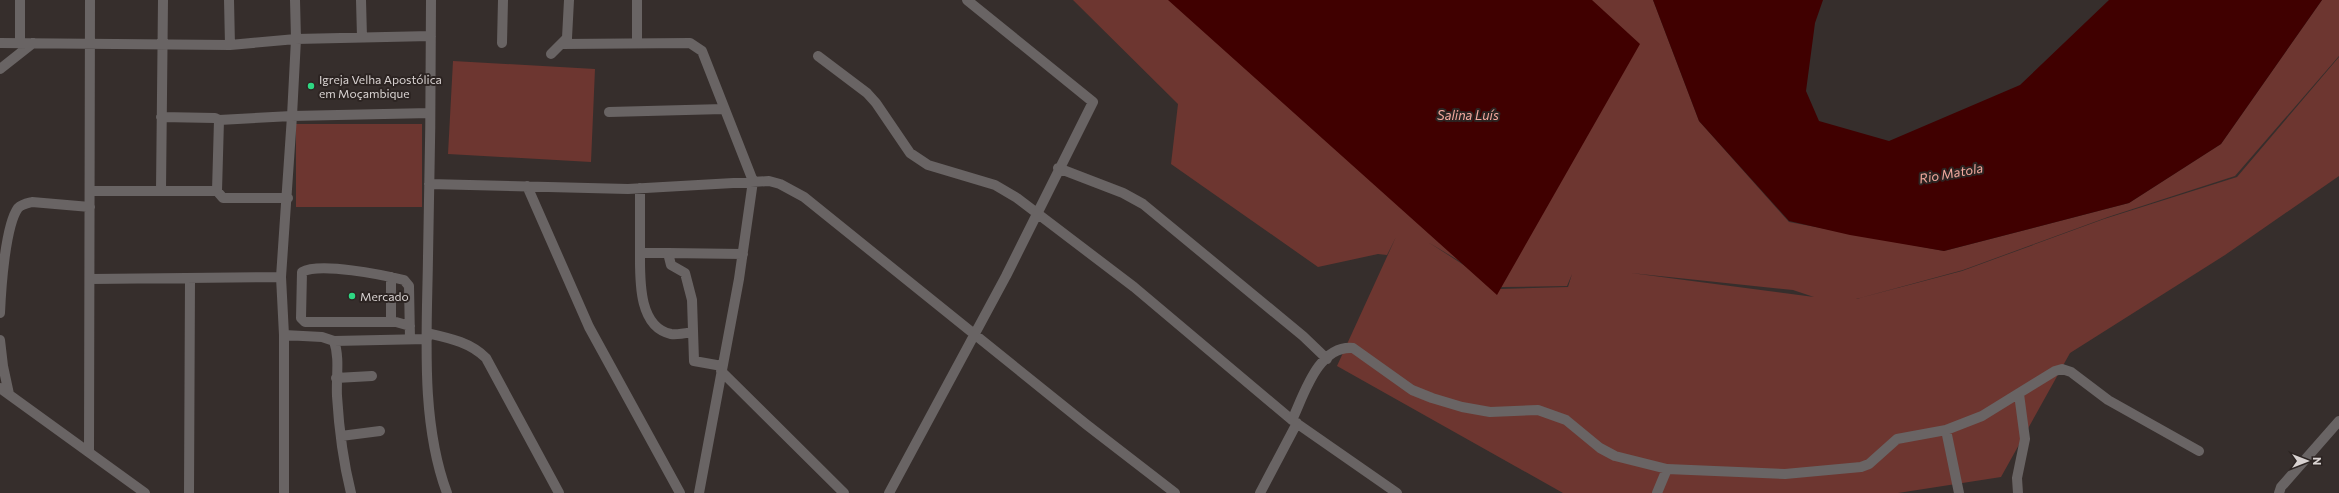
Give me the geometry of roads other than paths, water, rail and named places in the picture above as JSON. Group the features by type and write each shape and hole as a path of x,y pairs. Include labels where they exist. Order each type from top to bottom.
{"street":[{"path":"20,0 20,43"},
{"path":"89,451 91,279 90,0"},
{"path":"161,190 161,44 163,0"},
{"path":"229,0 230,45"},
{"path":"284,493 284,335 281,277 284,218 288,198 296,39 295,0"},
{"path":"361,0 362,37"},
{"path":"431,0 427,336 431,422 441,474 447,493"},
{"path":"502,44 503,0"},
{"path":"551,54 562,44 569,31 570,0"},
{"path":"637,0 637,43"},
{"path":"889,493 1037,213 1058,168 1093,102 966,0"},
{"path":"0,43 230,45 296,39 431,36"},
{"path":"0,69 33,43"},
{"path":"562,44 690,43 696,45 702,51 753,181 743,254 699,493"},
{"path":"818,56 868,93 910,153 928,165 945,172 976,178 996,185 1017,198 1134,287 1294,422 1397,493"},
{"path":"609,112 724,109"},
{"path":"161,117 215,118 219,120 292,116 430,113"},
{"path":"219,120 217,191 223,198 288,198"},
{"path":"1058,168 1117,190 1143,204 1303,336 1327,359"},
{"path":"429,184 640,188 753,181 769,181 780,184 804,197 973,335 1175,493"},
{"path":"527,186 589,326 680,493"},
{"path":"640,188 640,253 643,296 649,318 656,326 672,334 693,332"},
{"path":"90,191 217,191"},
{"path":"0,313 0,299 7,244 18,208 24,204 32,202 90,207"},
{"path":"640,253 743,254"},
{"path":"668,253 671,266 685,273 692,300 694,361 722,368 844,493"},
{"path":"410,326 391,322 305,322 301,318 302,272 306,269 364,272 404,280 409,285 410,326 410,339"},
{"path":"91,279 281,277"},
{"path":"391,277 391,322"},
{"path":"189,493 190,279"},
{"path":"284,335 322,337 334,341 410,339 427,336 456,340 479,351 486,358 559,493"},
{"path":"0,340 4,391 89,451 145,493"},
{"path":"334,341 337,350 336,378 341,436 351,493"},
{"path":"1260,493 1294,422 1309,384 1318,368 1335,351 1344,347 1353,348 1412,390 1432,398 1462,407 1490,412 1538,410 1566,420 1600,448 1615,456 1667,469 1785,474 1861,467 1869,464 1896,439 1946,430 1982,416 2055,371 2062,369 2071,372 2108,400 2199,451"},
{"path":"336,378 372,376"},
{"path":"2018,493 2017,478 2025,439 2019,394"},
{"path":"2280,493 2281,487 2339,422"},
{"path":"1946,430 1959,493"},
{"path":"341,436 380,432"},
{"path":"1656,493 1667,469"}],"water":[{"name":"Salina Luís","path":"1168,0 1592,0 1640,44 1497,295"},
{"name":"Rio Matola","path":"1653,0 1823,0 1815,23 1806,91 1819,121 1889,141 2020,85 2109,0 2322,0 2221,144 2129,203 1944,251 1850,235 1789,221 1699,121"}],"place":[{"name":"Igreja Velha Apostólica em Moçambique","path":"311,86"},
{"name":"Mercado","path":"352,296"}]}
